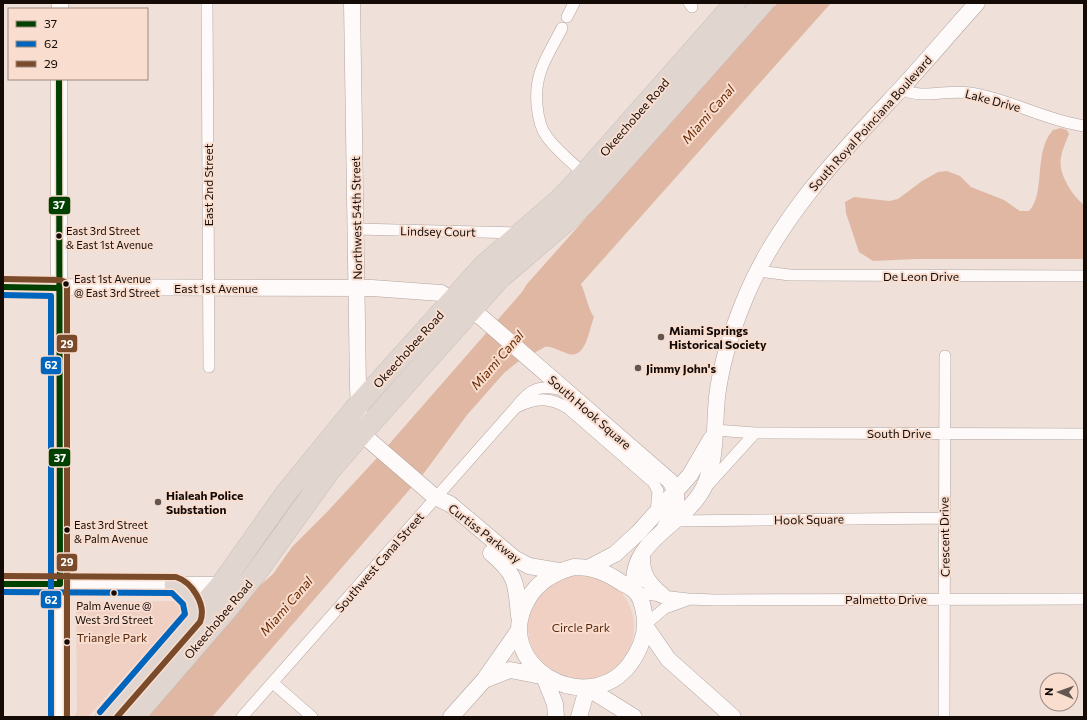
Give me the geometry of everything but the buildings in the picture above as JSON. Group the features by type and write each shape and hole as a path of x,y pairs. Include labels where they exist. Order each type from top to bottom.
{"highway":[{"name":"Okeechobee Road","path":"106,717 221,586 286,493 358,405 485,265 560,199 584,174 736,3"},
{"name":"Okeechobee Road","path":"134,717 253,577 330,470 471,309 499,279 570,218 590,198 763,3"},
{"path":"221,586 236,584 253,577"},
{"path":"175,585 191,600 194,617"}],"main road":[{"name":"Northwest 54th Street","path":"352,3 358,405 359,420 363,432"},
{"name":"South Royal Poinciana Boulevard","path":"636,592 633,574 637,561 669,525 701,493 711,470 717,397 726,354 744,301 758,271 786,224 825,171 901,89 977,3"},
{"path":"59,80 59,717"},
{"name":"East 1st Avenue","path":"3,287 357,288 431,291 453,299"},
{"name":"South Hook Square","path":"453,299 471,309 490,324 567,391 619,444 659,471 670,481 675,492"},
{"name":"South Royal Poinciana Boulevard","path":"588,568 608,558 624,547 656,513 696,466 715,430"},
{"name":"Curtiss Parkway","path":"363,432 379,449 416,482 435,497 450,504 522,563 537,568 559,571"},
{"path":"659,471 674,473 680,471 703,454"},
{"path":"669,525 676,508 675,492"},
{"name":"Curtiss Parkway","path":"435,497 443,512 510,572 517,591 519,624"},
{"path":"642,554 644,574 652,587 662,595"},
{"path":"450,717 484,680 519,624 524,606 537,586 559,571 574,567 606,572 636,592 642,605 646,625 668,659 733,717"},
{"path":"3,584 221,586"},
{"path":"519,624 523,650 533,666 543,677 555,704 556,717"},
{"path":"484,680 510,670 543,677 564,687 588,689 614,680 627,669 638,652 646,625"},
{"path":"579,717 588,689"},
{"path":"588,689 634,717"}],"street":[{"name":"East 2nd Street","path":"207,3 209,367"},
{"path":"567,17 574,3"},
{"path":"562,28 538,76 536,87 537,109 542,128 547,137 584,174"},
{"name":"Lake Drive","path":"901,89 916,94 970,93 1006,101 1058,121 1084,126"},
{"name":"Lindsey Court","path":"356,229 520,233"},
{"name":"De Leon Drive","path":"758,271 790,275 1084,276"},
{"name":"Crescent Drive","path":"944,717 945,356"},
{"name":"Southwest Canal Street","path":"242,717 525,395 539,388 554,388 567,391"},
{"name":"Southwest Canal Street","path":"516,407 532,400 552,400"},
{"name":"South Hook Square","path":"552,400 569,408 619,444 639,469 656,486 659,497 656,513"},
{"name":"South Drive","path":"715,430 755,433 1084,434"},
{"path":"701,493 755,433"},
{"name":"Hook Square","path":"669,525 944,518"},
{"name":"Palmetto Drive","path":"636,592 688,599 1084,599"},
{"name":"Palmetto Drive","path":"646,625 665,608 688,599"},
{"path":"273,683 312,717"}],"green space":[{"name":"Circle Park","path":"581,574 601,578 619,589 630,607 634,627 630,647 619,665 601,676 581,680 561,676 543,665 532,647 528,627 532,607 543,589 561,578"},
{"name":"Triangle Park","path":"180,601 185,608 88,717 74,717 77,711 76,609 85,602"}],"water":[{"name":"Miami Canal","path":"777,3 831,3 581,284 594,317 586,343 582,349 573,355 553,348 545,347 519,361 504,373 467,415 424,473 212,717 146,717 256,589 273,574 292,547 377,458 522,292 527,284"},
{"path":"1061,128 1067,130 1069,134 1063,148 1061,160 1062,172 1070,189 1084,205 1084,259 916,259 873,261 859,252 846,213 845,202 854,197 889,201 898,199 922,181 938,172 947,171 960,176 971,187 1004,200 1020,211 1029,211 1034,204 1037,194 1043,150 1047,139 1053,130"}],"transit line":[{"name":"37","path":"59,80 60,584"},
{"name":"29","path":"3,279 60,280 65,282 67,287 67,717"},
{"name":"37","path":"3,287 59,288"},
{"name":"62","path":"3,295 51,296 51,717"},
{"name":"29","path":"3,576 176,577 187,584 197,595 200,602 202,615 200,622 117,717"},
{"name":"37","path":"3,584 60,584"},
{"name":"62","path":"3,592 172,593 183,604 185,614 100,712"}],"place":[{"name":"East 3rd Street & East 1st Avenue","path":"59,236"},
{"name":"East 1st Avenue @ East 3rd Street","path":"66,284"},
{"name":"Miami Springs Historical Society","path":"661,337"},
{"name":"Jimmy John's","path":"638,368"},
{"name":"Hialeah Police Substation","path":"158,502"},
{"name":"East 3rd Street & Palm Avenue","path":"67,530"},
{"name":"Palm Avenue @ West 3rd Street","path":"114,593"}]}
